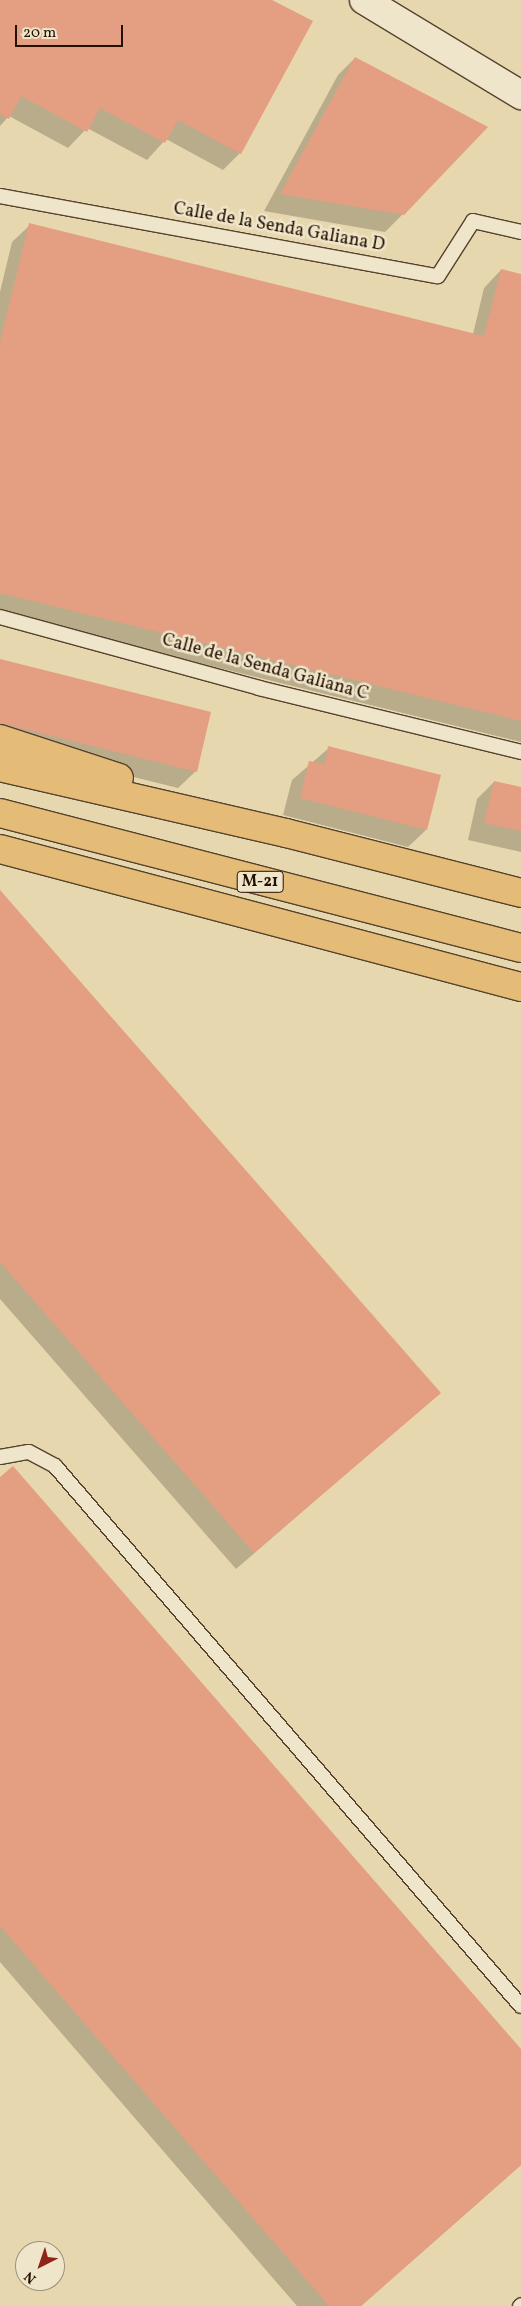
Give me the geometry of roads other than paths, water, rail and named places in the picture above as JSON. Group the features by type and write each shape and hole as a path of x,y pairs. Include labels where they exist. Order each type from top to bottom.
{"highway":[{"path":"0,740 286,833"},
{"path":"0,767 286,833 521,893"},
{"name":"M-21","path":"0,813 521,948"},
{"path":"0,849 521,987"}],"street":[{"path":"364,0 521,94"}],"lane":[{"name":"Calle de la Senda Galiana D","path":"0,196 438,276 473,221 521,232"},
{"name":"Calle de la Senda Galiana C","path":"0,617 259,688 521,752"},
{"path":"0,1457 29,1452 55,1466 521,2006"}]}
